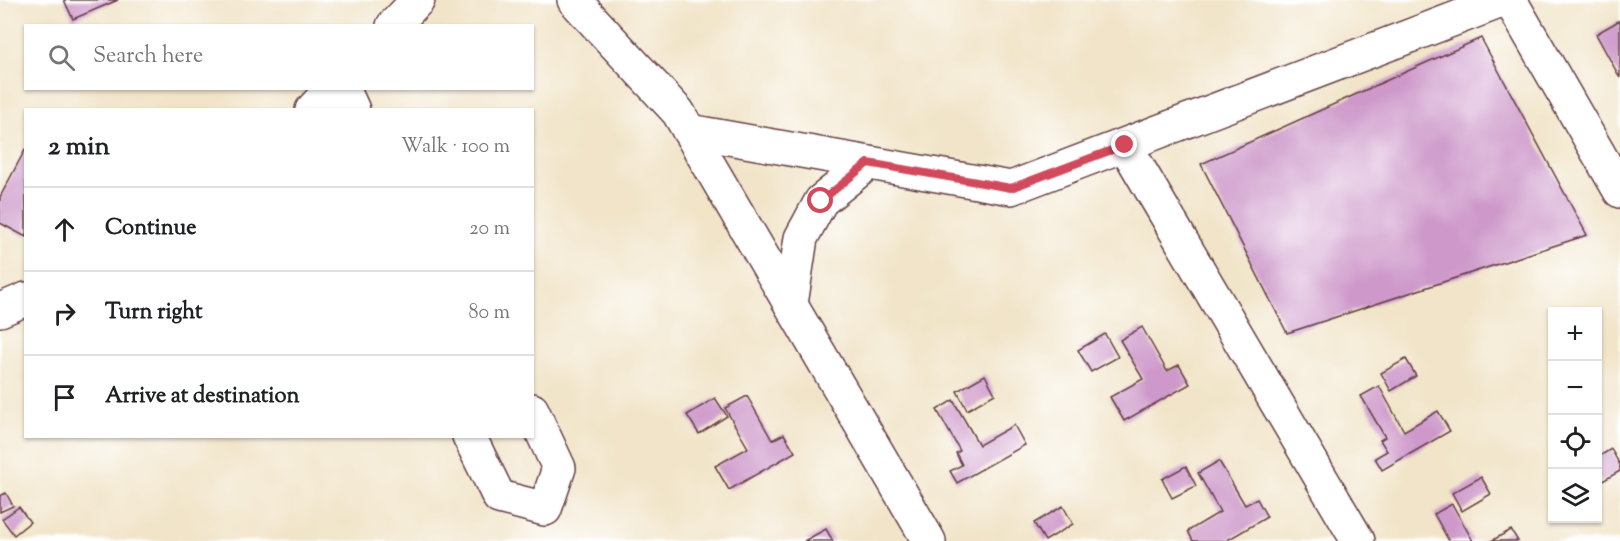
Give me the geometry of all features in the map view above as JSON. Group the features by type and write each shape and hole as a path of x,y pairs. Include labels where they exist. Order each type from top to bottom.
{"lane":[{"path":"395,24 418,0"},
{"path":"574,0 678,112 929,541"},
{"path":"689,131 1011,188 1504,0"},
{"path":"1510,0 1620,191"},
{"path":"314,108 330,90"},
{"path":"344,90 352,108"},
{"path":"1125,145 1358,541"},
{"path":"791,304 801,238 821,201 868,163"},
{"path":"0,310 24,300"},
{"path":"470,438 499,497 545,508 559,468 534,414"}],"building":[{"path":"64,0 118,0 73,19"},
{"path":"1620,20 1620,78 1596,34"},
{"path":"1481,38 1587,235 1287,333 1201,164"},
{"path":"24,152 24,236 0,223 0,197"},
{"path":"1142,327 1167,371 1179,365 1190,384 1124,421 1110,397 1143,379 1120,340"},
{"path":"1105,334 1118,357 1091,372 1078,350"},
{"path":"1406,359 1416,376 1391,391 1381,373"},
{"path":"985,375 995,394 967,410 957,391"},
{"path":"1379,386 1404,431 1438,411 1450,431 1382,470 1375,458 1387,451 1380,440 1385,437 1361,396"},
{"path":"747,396 772,440 784,434 795,452 729,490 715,466 748,448 725,408"},
{"path":"715,398 727,416 699,434 687,415"},
{"path":"953,400 979,445 1014,425 1025,445 957,483 950,471 962,465 956,453 960,451 937,410"},
{"path":"1611,449 1620,465 1620,471 1602,481 1602,469 1602,455"},
{"path":"1219,461 1245,505 1257,499 1267,517 1226,541 1193,541 1188,531 1220,512 1198,473"},
{"path":"1186,466 1196,486 1172,498 1162,479"},
{"path":"1481,477 1491,494 1462,511 1452,493"},
{"path":"6,493 13,506 0,512 0,496"},
{"path":"1452,504 1473,541 1449,541 1434,514"},
{"path":"1063,506 1073,524 1045,541 1034,523"},
{"path":"19,507 30,522 14,535 2,519"},
{"path":"826,529 833,541 804,541"},
{"path":"1511,530 1518,541 1491,541"}],"route":[{"path":"821,201 868,163 1011,188 1125,145"}]}
